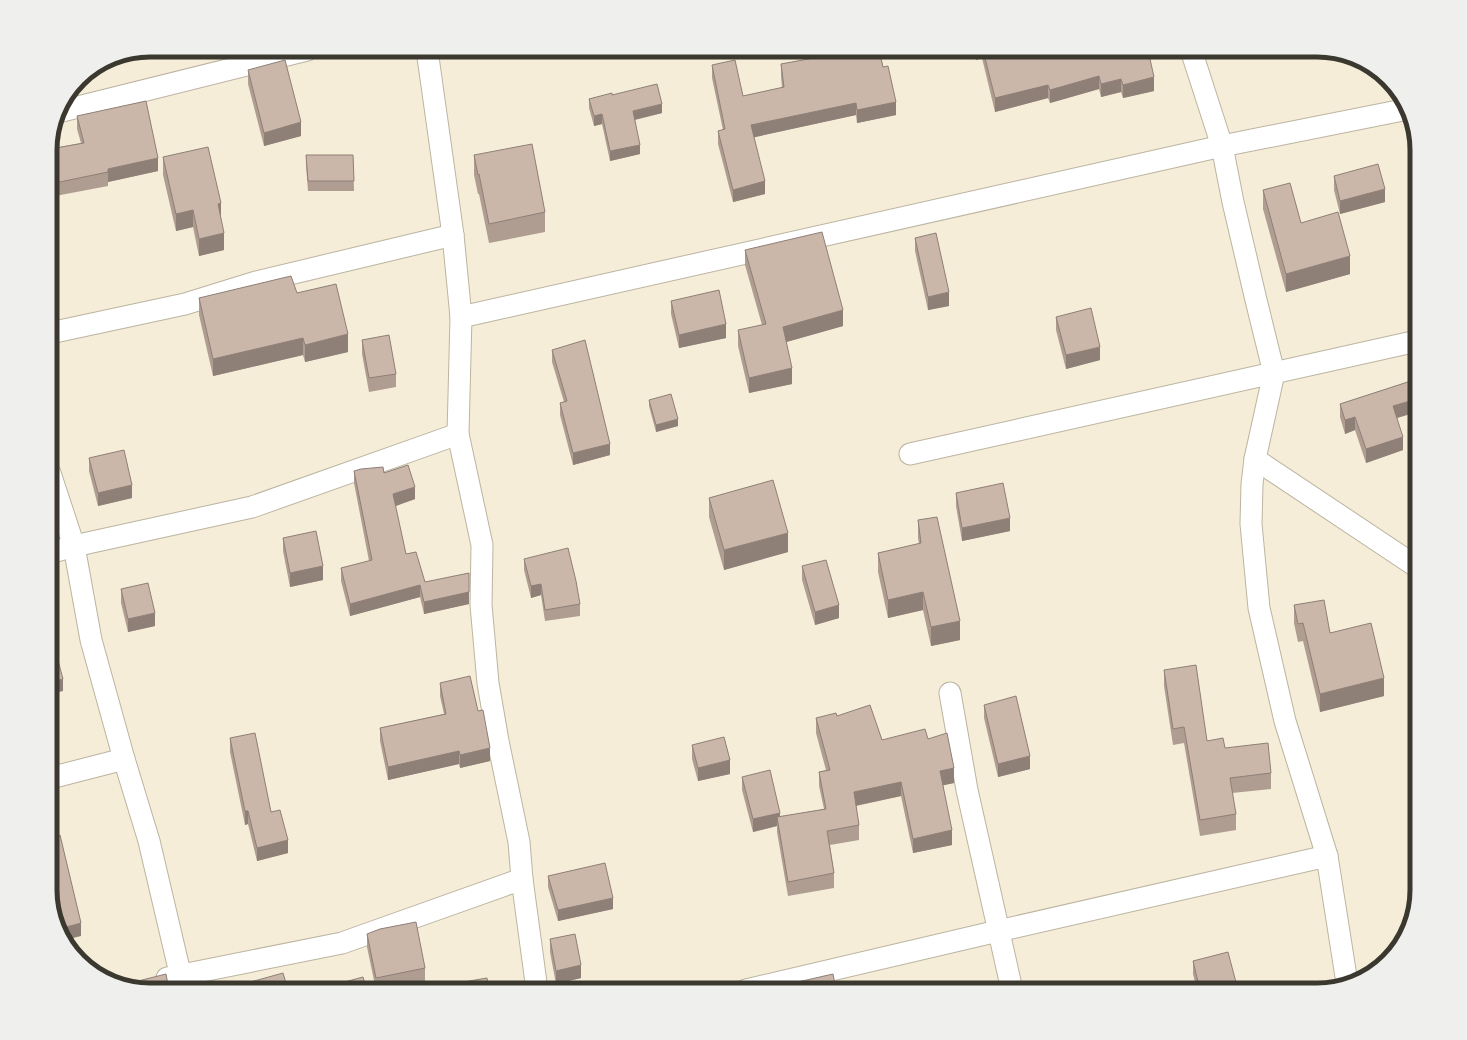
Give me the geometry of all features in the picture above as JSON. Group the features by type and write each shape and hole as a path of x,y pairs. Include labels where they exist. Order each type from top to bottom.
{"street":[{"path":"66,110 278,57"},
{"path":"428,57 453,235 461,317 458,434 482,545 480,606 488,683 498,741 520,842 522,879 536,983"},
{"path":"1193,57 1222,146 1236,217 1274,372 1255,459 1252,484 1251,524 1259,608 1285,721 1327,856 1346,978"},
{"path":"461,317 1222,146 1402,111"},
{"path":"57,331 185,304 256,282 453,235"},
{"path":"910,454 1410,343"},
{"path":"57,551 252,507 458,434"},
{"path":"1255,459 1410,562"},
{"path":"57,494 74,546 91,640 124,759 149,841 182,982"},
{"path":"950,693 967,790 1010,983"},
{"path":"57,776 124,759"},
{"path":"775,983 998,930 1327,856"},
{"path":"152,982 182,982 342,943 522,879"}],"building":[{"path":"819,57 881,57 883,67 888,66 896,102 857,110 856,103 751,125 765,181 733,190 718,131 725,129 712,65 735,60 743,96 784,87 781,64"},
{"path":"985,57 1150,57 1154,77 1123,85 1121,79 1101,84 1099,76 1050,90 1048,85 995,98"},
{"path":"285,60 301,122 264,133 248,70"},
{"path":"657,84 662,104 633,111 640,145 610,151 602,114 594,116 589,99"},
{"path":"146,101 158,158 108,169 108,172 57,183 57,148 84,143 77,116"},
{"path":"532,144 545,212 489,224 474,155"},
{"path":"208,147 221,203 218,204 224,233 199,239 193,210 176,214 163,157"},
{"path":"306,155 353,155 354,181 308,181"},
{"path":"1378,164 1385,189 1340,201 1334,176"},
{"path":"1290,183 1301,223 1338,212 1350,256 1286,274 1263,190"},
{"path":"822,232 843,310 783,327 792,368 749,378 738,330 766,324 745,250"},
{"path":"936,233 949,292 928,297 915,238"},
{"path":"291,276 297,293 336,284 348,334 305,345 303,338 213,359 199,298"},
{"path":"719,290 726,324 679,335 671,301"},
{"path":"1091,308 1100,347 1066,355 1056,317"},
{"path":"389,335 396,374 369,378 362,340"},
{"path":"585,340 610,444 573,453 560,403 567,401 552,350"},
{"path":"1410,381 1410,401 1393,406 1403,437 1366,449 1355,417 1345,420 1340,404"},
{"path":"671,394 678,419 656,425 649,400"},
{"path":"124,450 132,485 98,493 89,458"},
{"path":"408,465 415,487 393,494 406,554 416,552 425,582 469,573 469,592 424,602 420,585 350,604 341,568 372,560 354,471 383,467 384,473"},
{"path":"773,480 788,533 724,550 709,498"},
{"path":"1003,483 1010,518 962,528 956,493"},
{"path":"937,517 960,621 931,627 923,592 888,600 878,553 921,543 918,520"},
{"path":"316,531 323,566 290,573 283,538"},
{"path":"568,548 580,604 545,610 541,584 531,586 524,559"},
{"path":"826,560 839,605 815,612 802,566"},
{"path":"148,583 155,613 128,619 121,589"},
{"path":"1324,600 1330,633 1371,623 1384,678 1320,694 1303,623 1298,624 1294,605"},
{"path":"57,657 63,679 57,680"},
{"path":"1196,665 1207,741 1223,738 1225,748 1268,743 1271,773 1230,778 1236,814 1200,820 1184,727 1173,729 1164,670"},
{"path":"470,676 478,711 483,710 490,748 460,755 459,751 388,767 380,728 446,714 440,683"},
{"path":"1016,696 1030,756 998,764 984,705"},
{"path":"870,705 882,740 925,729 928,739 947,733 954,768 940,771 952,830 913,839 901,782 854,792 859,825 827,831 834,873 788,882 777,817 826,809 819,772 830,770 816,718 836,713 837,716"},
{"path":"255,733 271,812 280,810 288,840 257,848 248,811 245,811 230,738"},
{"path":"724,737 730,760 698,768 692,745"},
{"path":"770,770 780,813 753,819 742,777"},
{"path":"57,832 58,836 60,835 81,923 65,927 62,920 57,896"},
{"path":"605,863 613,898 558,910 548,876"},
{"path":"416,922 425,968 376,978 367,934 380,929"},
{"path":"575,934 581,965 556,971 550,939"},
{"path":"1228,952 1236,983 1198,983 1193,961"},
{"path":"283,973 286,983 247,983"},
{"path":"166,974 168,983 150,983 136,982"},
{"path":"833,974 835,983 793,983"},
{"path":"363,977 365,983 341,983"},
{"path":"487,978 488,983 458,983"}]}
